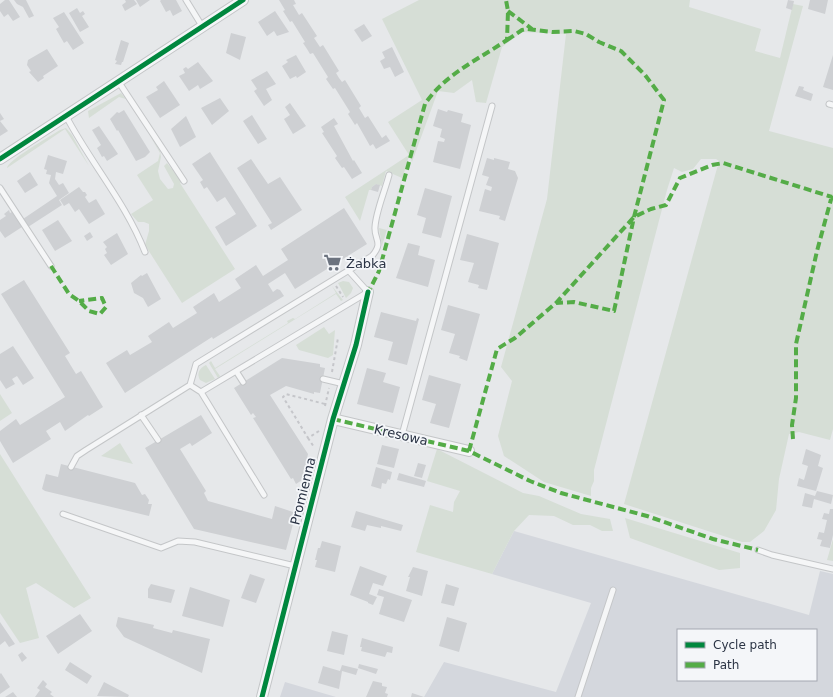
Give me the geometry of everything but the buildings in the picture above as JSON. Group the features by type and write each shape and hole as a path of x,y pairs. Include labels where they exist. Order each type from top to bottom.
{"street":[{"path":"0,160 243,0"},
{"name":"Promienna","path":"262,697 333,419 356,345 368,292"},
{"name":"Kresowa","path":"333,419 469,451"}],"lane":[{"path":"186,0 202,26"},
{"path":"118,81 184,180"},
{"path":"402,435 492,106"},
{"path":"66,116 76,137 137,231 145,252"},
{"path":"71,467 77,456 190,385 196,364 368,260 377,250 378,242 375,226 389,175"},
{"path":"0,188 51,266"},
{"path":"202,392 368,292 349,271"},
{"path":"236,371 243,382"},
{"path":"323,379 344,384"},
{"path":"190,385 202,392 264,495"},
{"path":"141,415 158,440"},
{"path":"63,514 162,548 178,540 195,542 295,566"},
{"path":"758,550 772,555 833,569"},
{"path":"578,697 612,590"}],"path":[{"path":"324,410 338,338"},
{"path":"318,452 282,397 286,394 325,404"},
{"path":"308,438 320,430"}],"shaded area":[{"path":"419,0 690,0 689,7 761,29 755,51 780,58 793,4 803,6 769,131 833,148 833,429 830,440 799,432 789,434 779,479 776,510 764,531 750,542 742,542 624,504 719,161 716,159 701,159 693,169 682,172 674,168 594,470 594,481 591,488 591,496 544,482 504,456 498,436 512,381 501,367 547,199 566,34 522,32 502,47 486,103 476,102 472,80 454,93 438,91 412,162 409,156 392,213 402,178 386,171 382,186 376,184 371,190 369,190 360,221 345,197 409,155 388,122 422,100 382,19"},
{"path":"121,93 126,99 119,97 89,118 88,111"},
{"path":"66,128 72,135 89,166 65,129 7,168 9,164 22,154 60,130"},
{"path":"149,134 160,151 161,157 158,171 160,179 168,189 173,188 174,184 164,166 167,163 182,182 180,183 235,269 182,303 145,245 149,231 149,224 138,222 131,214 153,200 137,175 158,161 160,153"},
{"path":"379,228 387,230 382,246"},
{"path":"343,281 349,282 353,288 351,293 346,298 338,283"},
{"path":"332,286 343,300 341,301 336,294 215,369 220,376 218,378 209,363 211,361 215,368 288,323 287,321 293,318 295,319 336,293"},
{"path":"324,327 329,334 335,330 333,355 328,358 299,350 296,345"},
{"path":"206,365 215,379 206,383 200,380 198,375 200,369"},
{"path":"0,394 12,413 0,421"},
{"path":"120,443 133,464 101,456"},
{"path":"437,449 523,493 539,496 581,514 610,519 613,531 602,531 590,525 573,525 554,516 529,515 514,531 492,574 416,552 430,505 453,512 454,502 460,491 427,481"},
{"path":"0,454 91,598 74,608 36,583 26,588 39,638 20,643 0,613"},
{"path":"625,518 740,553 740,568 719,570 630,538"},
{"path":"514,531 809,615 820,571 833,574 833,697 424,697 444,662 556,692 591,603 492,574"},
{"path":"833,539 833,561 827,560"},
{"path":"285,682 336,697 280,697"}],"marked path":[{"path":"367,295 379,271 425,104 442,84 452,76 507,40 508,11 506,0"},
{"path":"508,11 532,29"},
{"path":"507,40 522,30 527,29 552,32 574,31 586,34 599,42 621,51 645,75 664,100 634,217 614,311 574,302 556,303"},
{"path":"469,451 497,349 515,338 556,303 634,217 651,209 666,205 680,178 712,165 723,163 832,197"},
{"path":"793,439 792,425 796,398 796,344 817,251 833,192"},
{"path":"51,266 69,294 89,311 100,314 106,307 102,298 79,301"},
{"path":"333,419 469,451 530,481 561,493 647,516 713,539 758,550"}],"cycle path":[{"path":"0,159 243,0"},
{"path":"262,697 333,419 356,345 368,292"}],"place":[{"name":"Żabka","path":"333,263"}]}
